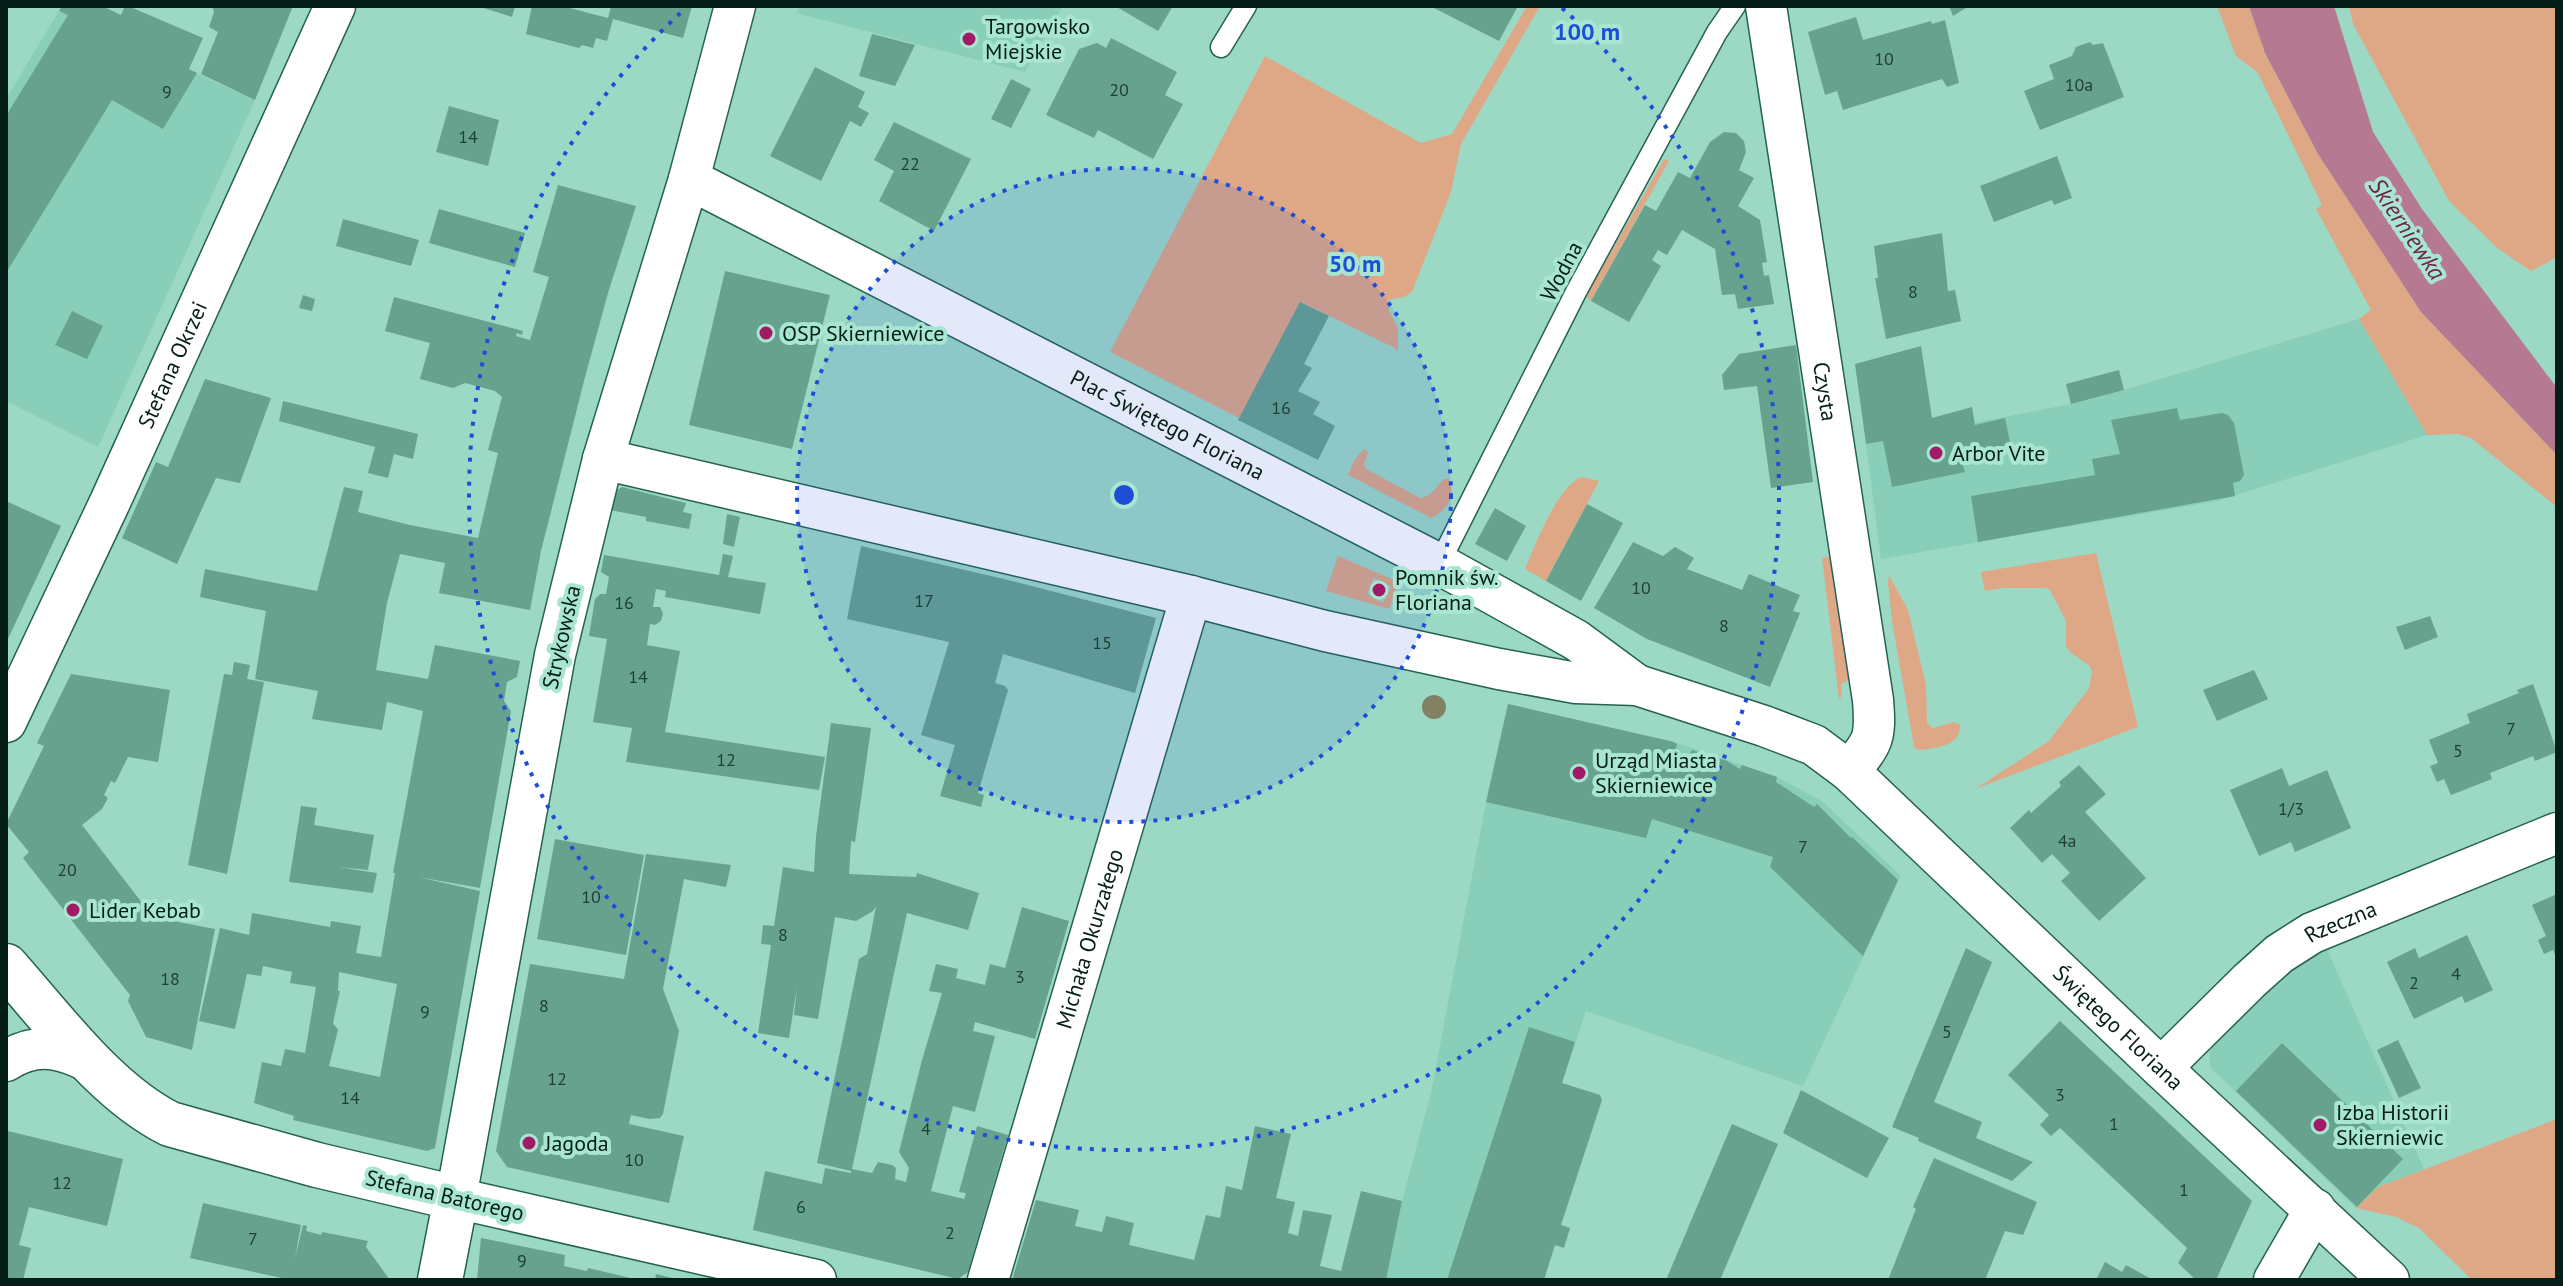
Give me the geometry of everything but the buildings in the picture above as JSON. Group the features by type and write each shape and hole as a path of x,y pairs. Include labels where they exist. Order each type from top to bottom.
{"street":[{"name":"Stefana Okrzei","path":"6,722 110,502 335,6"},
{"name":"Strykowska","path":"440,1280 555,655 603,459 689,179 735,6"},
{"name":"Czysta","path":"1766,6 1873,700 1874,737 1849,771"},
{"name":"Plac Świętego Floriana","path":"689,179 1439,564 1576,640 1637,685"},
{"name":"Plac Świętego Floriana","path":"603,459 1191,596 1325,631 1576,683 1637,685 1814,745 1849,771"},
{"name":"Michała Okurzałego","path":"988,1280 1191,596"},
{"name":"Świętego Floriana","path":"1849,771 2389,1280"},
{"name":"Rzeczna","path":"2161,1068 2279,954 2312,933 2557,833"},
{"name":"Stefana Batorego","path":"6,966 95,1065 130,1099 170,1124 317,1165 816,1280"},
{"name":"Stefana Batorego","path":"6,1061 35,1049 57,1049 95,1065"},
{"path":"2274,1280 2315,1209"}],"lane":[{"path":"1221,47 1246,6"},
{"name":"Wodna","path":"1439,564 1576,292 1717,32 1735,6"}],"shaded area":[{"name":"Targowisko Miejskie","path":"801,6 1063,6 1025,72 796,13"},
{"path":"1527,6 1540,6 1461,144 1451,192 1412,292 1388,300 1389,311 1398,328 1398,353 1395,348 1303,303 1239,418 1110,352 1265,56 1421,143 1452,134"},
{"path":"2217,6 2249,6 2265,53 2318,154 2421,312 2557,455 2557,507 2471,438 2458,434 2427,435 2359,319 2371,310 2316,209 2322,205 2258,73 2236,56"},
{"path":"2349,6 2557,6 2557,257 2531,271 2497,248 2449,201 2353,24"},
{"path":"59,11 255,100 98,447 6,401 6,99"},
{"path":"1664,159 1669,161 1591,301 1586,296"},
{"path":"2359,319 2427,435 2217,501 1881,559 1866,444 2071,404"},
{"path":"1364,449 1368,452 1364,464 1366,469 1420,498 1431,493 1444,479 1449,479 1452,491 1446,507 1431,518 1348,475 1355,459"},
{"path":"1582,477 1599,481 1546,581 1525,569 1556,503 1573,482"},
{"path":"2096,553 2138,727 1975,789 2049,741 2089,688 2092,671 2066,646 2066,621 2050,590 2003,588 1985,591 1981,572"},
{"path":"1338,556 1399,582 1389,609 1326,591","holes":["1374,578 1391,587 1383,603 1367,594"]},
{"path":"1832,556 1850,679 1841,684 1842,696 1839,699 1822,558"},
{"path":"1889,575 1908,610 1926,685 1927,723 1933,728 1954,722 1960,725 1957,738 1939,747 1918,750 1914,747 1892,621"},
{"path":"1508,704 1674,742 1777,777 1822,801 1901,876 1803,1086 1586,1011 1497,1280 1386,1280 1402,1201 1431,1093 1486,802"},
{"path":"2326,947 2424,1169 2378,1187 2356,1208 2210,1067 2210,1040 2276,968"},
{"path":"2557,1119 2557,1280 2472,1280 2419,1228 2396,1217 2356,1208 2378,1187"}],"water":[{"name":"Skierniewka","path":"2249,6 2334,6 2373,132 2422,209 2557,388 2557,455 2421,312 2318,154 2265,53"}],"place":[{"name":"Targowisko Miejskie","path":"969,39"},
{"name":"OSP Skierniewice","path":"766,333"},
{"name":"Arbor Vite","path":"1936,453"},
{"name":"Pomnik św. Floriana","path":"1379,590"},
{"name":"Urząd Miasta Skierniewice","path":"1579,773"},
{"name":"Lider Kebab","path":"73,910"},
{"name":"Izba Historii Skierniewic","path":"2320,1125"},
{"name":"Jagoda","path":"529,1143"}]}
